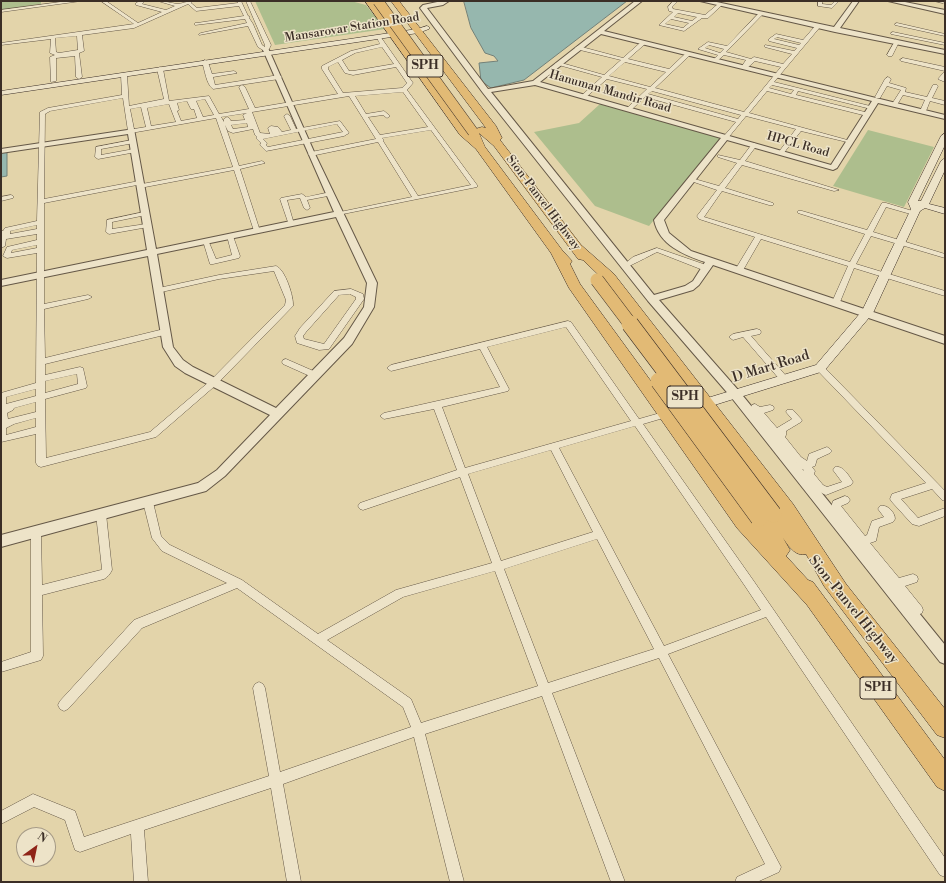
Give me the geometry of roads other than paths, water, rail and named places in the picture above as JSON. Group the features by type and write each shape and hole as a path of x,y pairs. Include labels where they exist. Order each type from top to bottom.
{"highway":[{"name":"SPH","path":"386,1 478,131"},
{"name":"SPH","path":"373,2 478,131"},
{"path":"373,2 393,33 464,133 480,147"},
{"path":"396,2 420,29 492,128 498,144"},
{"name":"Sion-Panvel Highway","path":"478,131 498,144 578,248 592,281"},
{"name":"Sion-Panvel Highway","path":"478,131 480,147 557,253 592,281"},
{"path":"578,248 609,277 706,403 787,509 838,588"},
{"path":"557,253 574,285 744,523 812,598"},
{"name":"SPH","path":"592,281 766,516"},
{"name":"Sion-Panvel Highway","path":"766,516 838,588 945,727"},
{"name":"Sion-Panvel Highway","path":"766,516 812,598 945,779"}],"main road":[{"name":"Mansarovar Station Road","path":"1,93 267,51 420,29"},
{"name":"Mansarovar Station Road","path":"1,89 79,77 160,69 267,51 378,37 393,33"},
{"name":"D Mart Road","path":"667,414 820,368 867,313 918,204 942,149 945,136"},
{"name":"D Mart Road","path":"918,204 944,166"},
{"path":"918,204 945,205"},
{"path":"918,204 945,211"}],"street":[{"path":"1,11 53,3 79,1"},
{"path":"103,1 138,25"},
{"path":"143,1 138,4 166,12"},
{"path":"160,1 181,6"},
{"path":"164,1 181,6"},
{"path":"248,1 268,45 267,51"},
{"path":"446,1 442,4 423,7 486,91 652,299 799,467 859,542 945,657"},
{"path":"535,83 639,1"},
{"path":"676,1 670,9 676,12 700,17 710,16 720,5"},
{"path":"703,1 834,30 899,42 926,45 944,43"},
{"path":"821,1 820,5 830,7 833,7 836,2"},
{"path":"834,30 856,1"},
{"path":"891,1 916,4"},
{"path":"901,1 945,11"},
{"path":"936,1 943,2"},
{"path":"1,44 53,38 138,25 190,2 196,10 240,2 260,46 267,51 279,77 290,105 288,118 306,141 372,283 373,300 357,329 335,354 212,480 191,491 1,541"},
{"path":"688,14 695,8"},
{"path":"676,12 661,25 684,30 700,17"},
{"path":"716,60 761,14"},
{"path":"197,24 248,17"},
{"path":"668,19 691,24"},
{"path":"201,34 251,24"},
{"path":"888,40 898,25 942,35"},
{"path":"420,29 437,26"},
{"path":"708,264 675,246 659,225 659,220 744,114 818,26"},
{"path":"890,55 909,28"},
{"path":"910,40 916,29"},
{"path":"920,39 924,31"},
{"path":"599,32 877,98 945,116"},
{"path":"893,33 904,35 910,40 909,43 926,45 945,52"},
{"path":"53,38 53,53 59,55 81,51 80,34"},
{"path":"800,47 771,40 776,35 804,42"},
{"path":"926,45 942,35"},
{"path":"1,151 251,113 341,95 404,90 410,83 378,37"},
{"path":"910,40 920,39"},
{"path":"920,39 926,45"},
{"path":"583,97 643,43"},
{"path":"728,48 708,43 701,49 713,53 749,59 744,67"},
{"path":"944,43 940,50 945,52"},
{"path":"341,95 325,69 325,66 363,48 384,45"},
{"path":"713,53 720,46"},
{"path":"768,46 795,53"},
{"path":"578,48 669,71"},
{"path":"53,81 53,57 77,54 79,77"},
{"path":"628,110 688,54"},
{"path":"744,67 754,59 784,66"},
{"path":"339,60 348,72 353,73 398,65"},
{"path":"903,60 945,70 941,79 945,80"},
{"path":"205,62 212,86 215,87 279,77"},
{"path":"558,64 849,142"},
{"path":"127,108 167,100 160,69"},
{"path":"209,76 234,73"},
{"path":"119,74 125,96 164,332 168,347 179,363 189,370 278,414"},
{"path":"877,98 887,82 929,99 945,103"},
{"name":"Hanuman Mandir Road","path":"486,91 535,83 726,137"},
{"path":"770,83 838,97 844,101 853,100 869,111"},
{"path":"923,111 935,86"},
{"path":"199,120 206,110 218,117 230,130 234,131 252,128 251,113 242,87"},
{"path":"765,89 782,96 792,96 839,107 869,111"},
{"path":"792,96 797,89"},
{"path":"895,104 904,89"},
{"path":"1,283 340,214 415,197 475,186 404,90"},
{"path":"351,94 364,116 380,138 415,197"},
{"path":"644,95 739,121"},
{"path":"125,96 44,111 41,144 40,228 41,463 147,438 158,432 213,383 289,306 287,293 279,271 276,268 223,277 157,291"},
{"name":"HPCL Road","path":"726,137 834,168 877,98"},
{"path":"179,123 174,102 189,99 199,120"},
{"path":"839,107 844,101"},
{"path":"149,128 144,107 171,102 179,123"},
{"path":"827,111 831,105"},
{"path":"225,123 248,120 251,113"},
{"path":"364,116 384,113 387,116"},
{"path":"251,123 258,135 338,122 346,134 266,149 263,145 264,143 259,138 298,129"},
{"path":"225,123 236,168 257,231"},
{"path":"251,123 262,124"},
{"path":"325,130 342,127"},
{"path":"311,154 336,146 432,128"},
{"path":"781,153 799,129"},
{"path":"754,145 740,161 700,217 945,294"},
{"path":"133,146 98,156 98,148 133,146"},
{"path":"720,156 836,190"},
{"path":"41,202 262,163"},
{"path":"692,180 771,204"},
{"path":"291,224 282,200 301,196 304,199 331,194"},
{"path":"1,199 11,197"},
{"path":"304,199 307,208"},
{"path":"836,302 852,265 884,204 918,204"},
{"path":"800,212 945,256"},
{"path":"144,214 109,221 109,232 146,226"},
{"path":"9,238 40,228"},
{"path":"1,234 3,234 1,246"},
{"path":"206,241 212,261 221,260 236,256 230,236"},
{"path":"739,270 758,236"},
{"path":"626,266 636,259 657,250 708,264 739,270 945,340"},
{"path":"652,299 689,288 696,283 708,264"},
{"path":"345,291 355,293 360,296 359,301 326,347 319,347 298,338 303,330 337,293 345,291"},
{"path":"40,307 88,297"},
{"path":"359,301 373,300"},
{"path":"391,368 568,324 945,870"},
{"path":"41,399 2,408 4,395 41,380 82,360 164,332"},
{"path":"733,337 757,332"},
{"path":"745,334 784,379"},
{"path":"384,416 505,389 482,345"},
{"path":"311,347 335,354"},
{"path":"41,362 82,360"},
{"path":"286,362 315,375"},
{"path":"820,368 945,498"},
{"path":"41,380 80,370 82,386 2,411 4,423 41,415"},
{"path":"437,405 544,691 618,882"},
{"path":"770,408 757,409 774,437"},
{"path":"774,437 782,435 781,429 798,420 790,412"},
{"path":"362,506 463,472 667,414"},
{"path":"41,415 3,425 2,437 41,429"},
{"path":"554,447 774,867 742,882"},
{"path":"799,467 812,463 812,457 827,451"},
{"path":"799,467 810,471 809,475 820,488 826,491 848,482 838,470"},
{"path":"933,485 895,497 895,499 915,521 919,522 945,512"},
{"path":"845,500 836,504 836,507 859,542"},
{"path":"148,502 157,538 166,548 238,583 319,639 407,703 418,730 457,882"},
{"path":"859,542 872,538 872,528 875,525 890,519 890,516 883,508"},
{"path":"38,591 104,574 107,570 101,514"},
{"path":"1,667 37,656 38,591 36,532"},
{"path":"319,639 400,593 498,566 600,534"},
{"path":"892,585 913,579"},
{"path":"64,705 138,624 193,603 238,583"},
{"path":"892,585 918,610"},
{"path":"1,818 33,800 70,816 80,845 276,780 418,730 544,691 661,652 719,628 768,612"},
{"path":"260,688 294,882"},
{"path":"137,826 140,882"}],"water":[{"path":"464,1 627,1 524,80 491,88 481,81 479,63 498,61 494,56 485,53 471,28"},
{"path":"7,152 7,176 1,177 1,153"}]}
